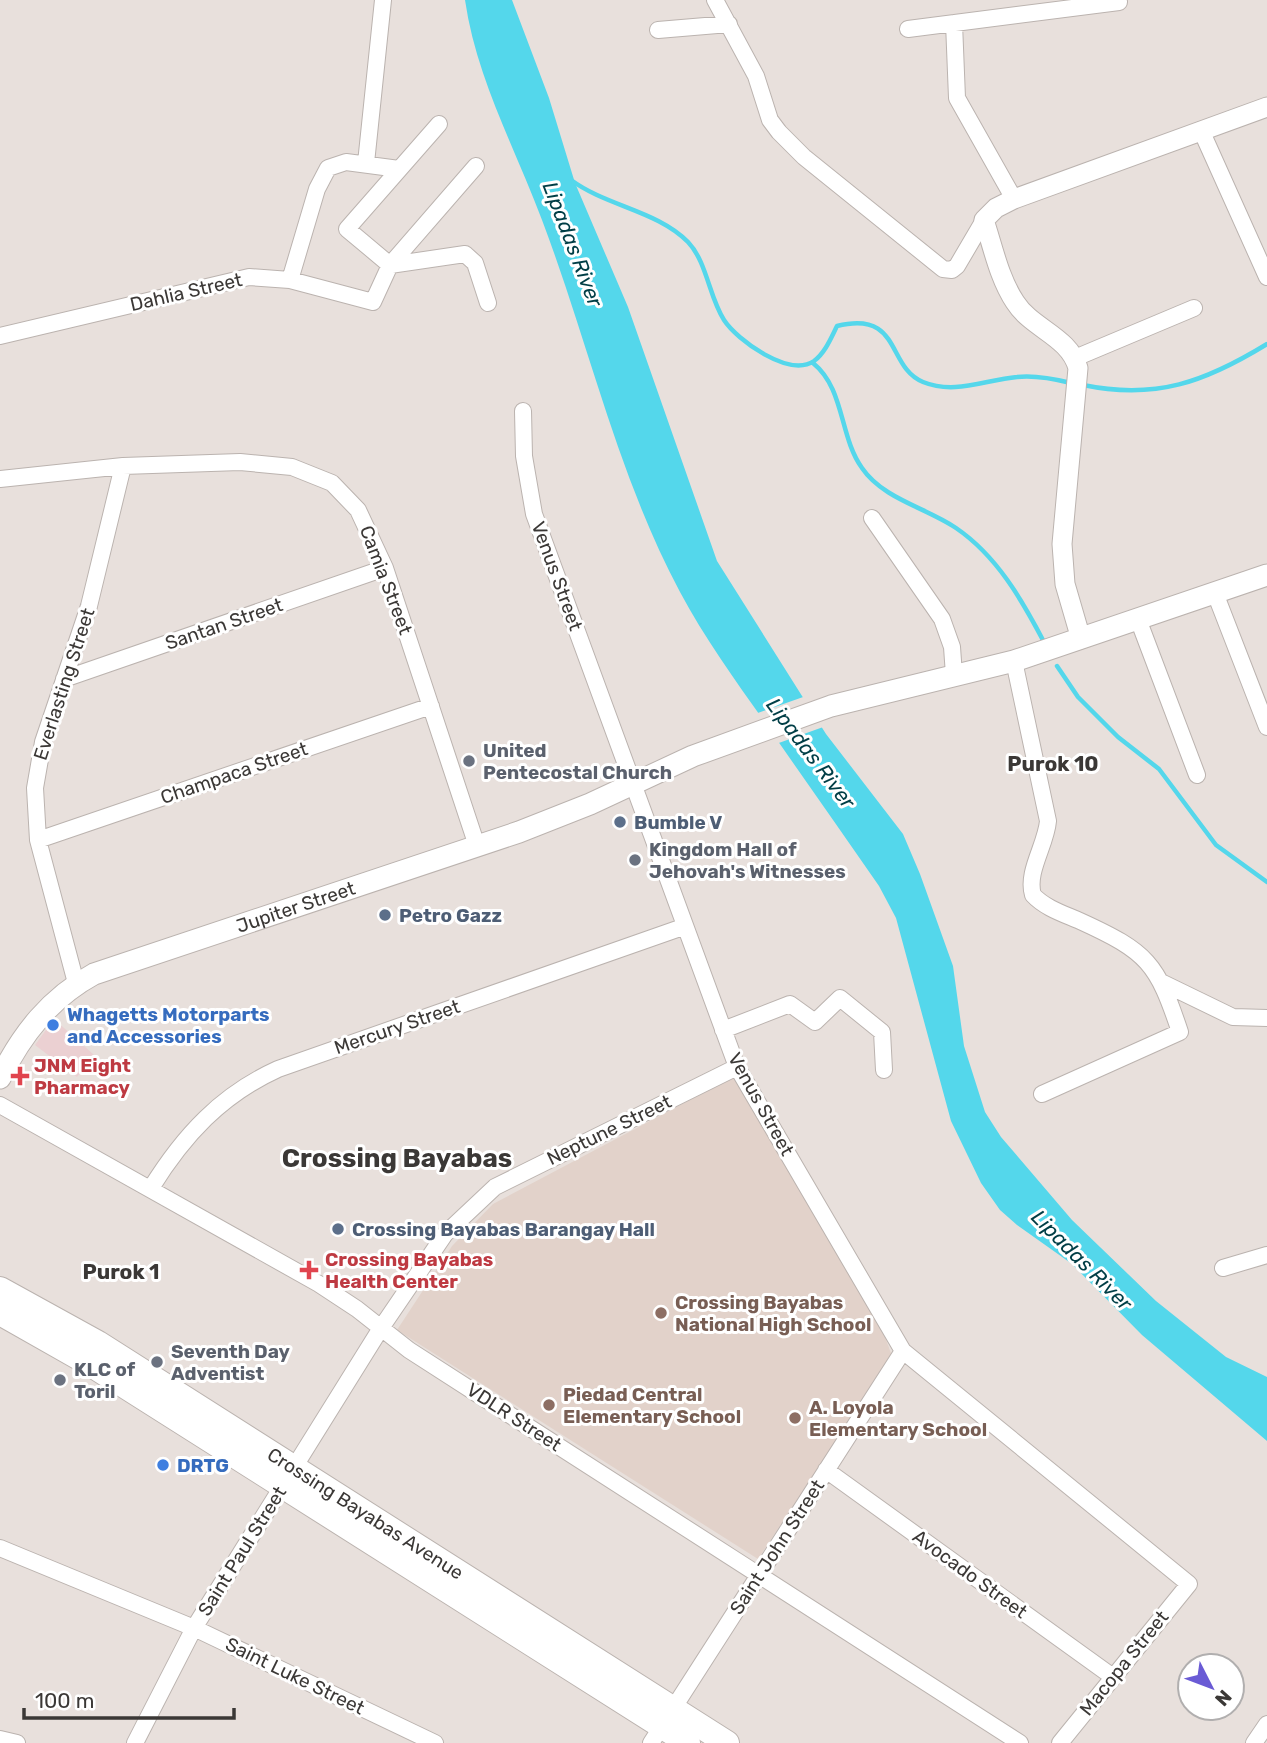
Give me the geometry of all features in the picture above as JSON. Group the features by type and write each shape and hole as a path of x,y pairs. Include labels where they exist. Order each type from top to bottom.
{"main road":[{"name":"Jupiter Street","path":"0,1078 40,1015 76,983 126,962 555,819 729,742 831,706 1014,661 1267,575"},
{"name":"Crossing Bayabas Avenue","path":"0,1289 98,1343 288,1476 688,1743"},
{"name":"Crossing Bayabas Avenue","path":"0,1313 288,1476"},
{"name":"Crossing Bayabas Avenue","path":"662,1726 726,1743"}],"street":[{"path":"366,163 383,0"},
{"path":"715,0 756,76 770,120 779,132 937,265 948,270 957,266 984,220 996,208 1014,199 1267,107"},
{"path":"908,29 954,23 1018,7 1119,2"},
{"path":"954,23 957,98 1014,199"},
{"path":"658,30 729,24"},
{"path":"439,124 347,229 390,265 465,254 475,263 488,303"},
{"path":"1201,130 1267,278"},
{"path":"290,281 322,176 336,163 366,163 399,169"},
{"path":"390,265 476,166"},
{"path":"984,220 1015,303 1029,318 1065,345 1076,376 1062,544 1065,584 1081,639"},
{"name":"Dahlia Street","path":"0,336 226,282 267,276 373,302 390,265"},
{"path":"1076,376 1194,308"},
{"name":"Venus Street","path":"523,411 525,470 534,514 683,928 737,1067 903,1351 1189,1584"},
{"name":"Camia Street","path":"0,478 123,466 271,463 313,473 347,494 369,530 385,568 477,846"},
{"name":"Everlasting Street","path":"76,983 38,839 35,810 38,763 89,606 123,466"},
{"path":"872,518 942,619 950,639 954,675"},
{"name":"Santan Street","path":"64,679 385,568"},
{"path":"1216,593 1267,727"},
{"path":"1138,619 1197,775"},
{"path":"1014,661 1048,821 1046,839 1032,878 1033,895 1049,906 1125,944 1140,955 1163,983 1180,1032 1042,1094"},
{"name":"Champaca Street","path":"38,839 431,706"},
{"name":"Mercury Street","path":"151,1188 197,1124 251,1082 278,1069 683,928"},
{"path":"1163,983 1233,1017 1266,1021"},
{"path":"723,1030 790,1004 815,1022 840,998 883,1032 884,1070"},
{"name":"Neptune Street","path":"381,1328 446,1234 495,1187 737,1067"},
{"name":"VDLR Street","path":"0,1105 319,1284 409,1350 1020,1743"},
{"path":"1223,1268 1267,1255"},
{"name":"Saint Paul Street","path":"135,1743 194,1628 381,1328"},
{"name":"Saint John Street","path":"662,1726 903,1351"},
{"name":"Avocado Street","path":"826,1470 1113,1677"},
{"name":"Saint Luke Street","path":"0,1548 194,1628 435,1743"},
{"name":"Macopa Street","path":"1060,1743 1189,1584"},
{"path":"1254,1743 1267,1724"},
{"path":"0,1739 17,1743"}],"shaded area":[{"path":"54,1019 94,1055 77,1077 35,1045"},
{"name":"Crossing Bayabas National High School","path":"735,1076 884,1334 892,1356 758,1559 397,1330 452,1246 493,1204"}],"water":[{"name":"Lipadas River","path":"465,0 512,0 549,98 575,183 628,307 717,561 826,734 903,834 953,966 964,1046 985,1112 1001,1137 1072,1220 1156,1301 1226,1357 1267,1377 1267,1441 1142,1335 1072,1264 1000,1210 981,1183 951,1121 896,918 879,886 709,642 680,592 638,502 559,267 487,84 470,29"}],"pier":[{"path":"806,696 826,726 776,744 755,714"}],"waterway":[{"name":"Lipadas River","path":"571,180 585,189 662,223 688,242 700,259 724,320 740,337 778,361 791,365 814,361 825,350 837,326 858,323 873,326 883,333 911,375 935,386 958,387 1024,377 1071,383"},
{"path":"1083,385 1109,389 1157,389 1201,378 1267,344"},
{"path":"813,363 831,386 849,442 862,468 871,479 881,488 944,521 971,539 1007,580 1044,642"},
{"path":"1057,666 1078,697 1118,737 1159,769 1216,845 1267,882"}],"place":[{"name":"United Pentecostal Church","path":"469,761"},
{"name":"Bumble V","path":"620,822"},
{"name":"Kingdom Hall of Jehovah's Witnesses","path":"635,860"},
{"name":"Petro Gazz","path":"385,915"},
{"name":"Whagetts Motorparts and Accessories","path":"53,1025"},
{"name":"JNM Eight Pharmacy","path":"20,1076"},
{"name":"Crossing Bayabas Barangay Hall","path":"338,1229"},
{"name":"Crossing Bayabas Health Center","path":"309,1270"},
{"name":"Crossing Bayabas National High School","path":"661,1313"},
{"name":"Seventh Day Adventist","path":"157,1362"},
{"name":"KLC of Toril","path":"60,1380"},
{"name":"Piedad Central Elementary School","path":"549,1405"},
{"name":"A. Loyola Elementary School","path":"795,1418"},
{"name":"DRTG","path":"163,1465"}],"district":[{"name":"Purok 10","path":"1053,763"},
{"name":"Crossing Bayabas","path":"397,1158"},
{"name":"Purok 1","path":"121,1271"}]}
